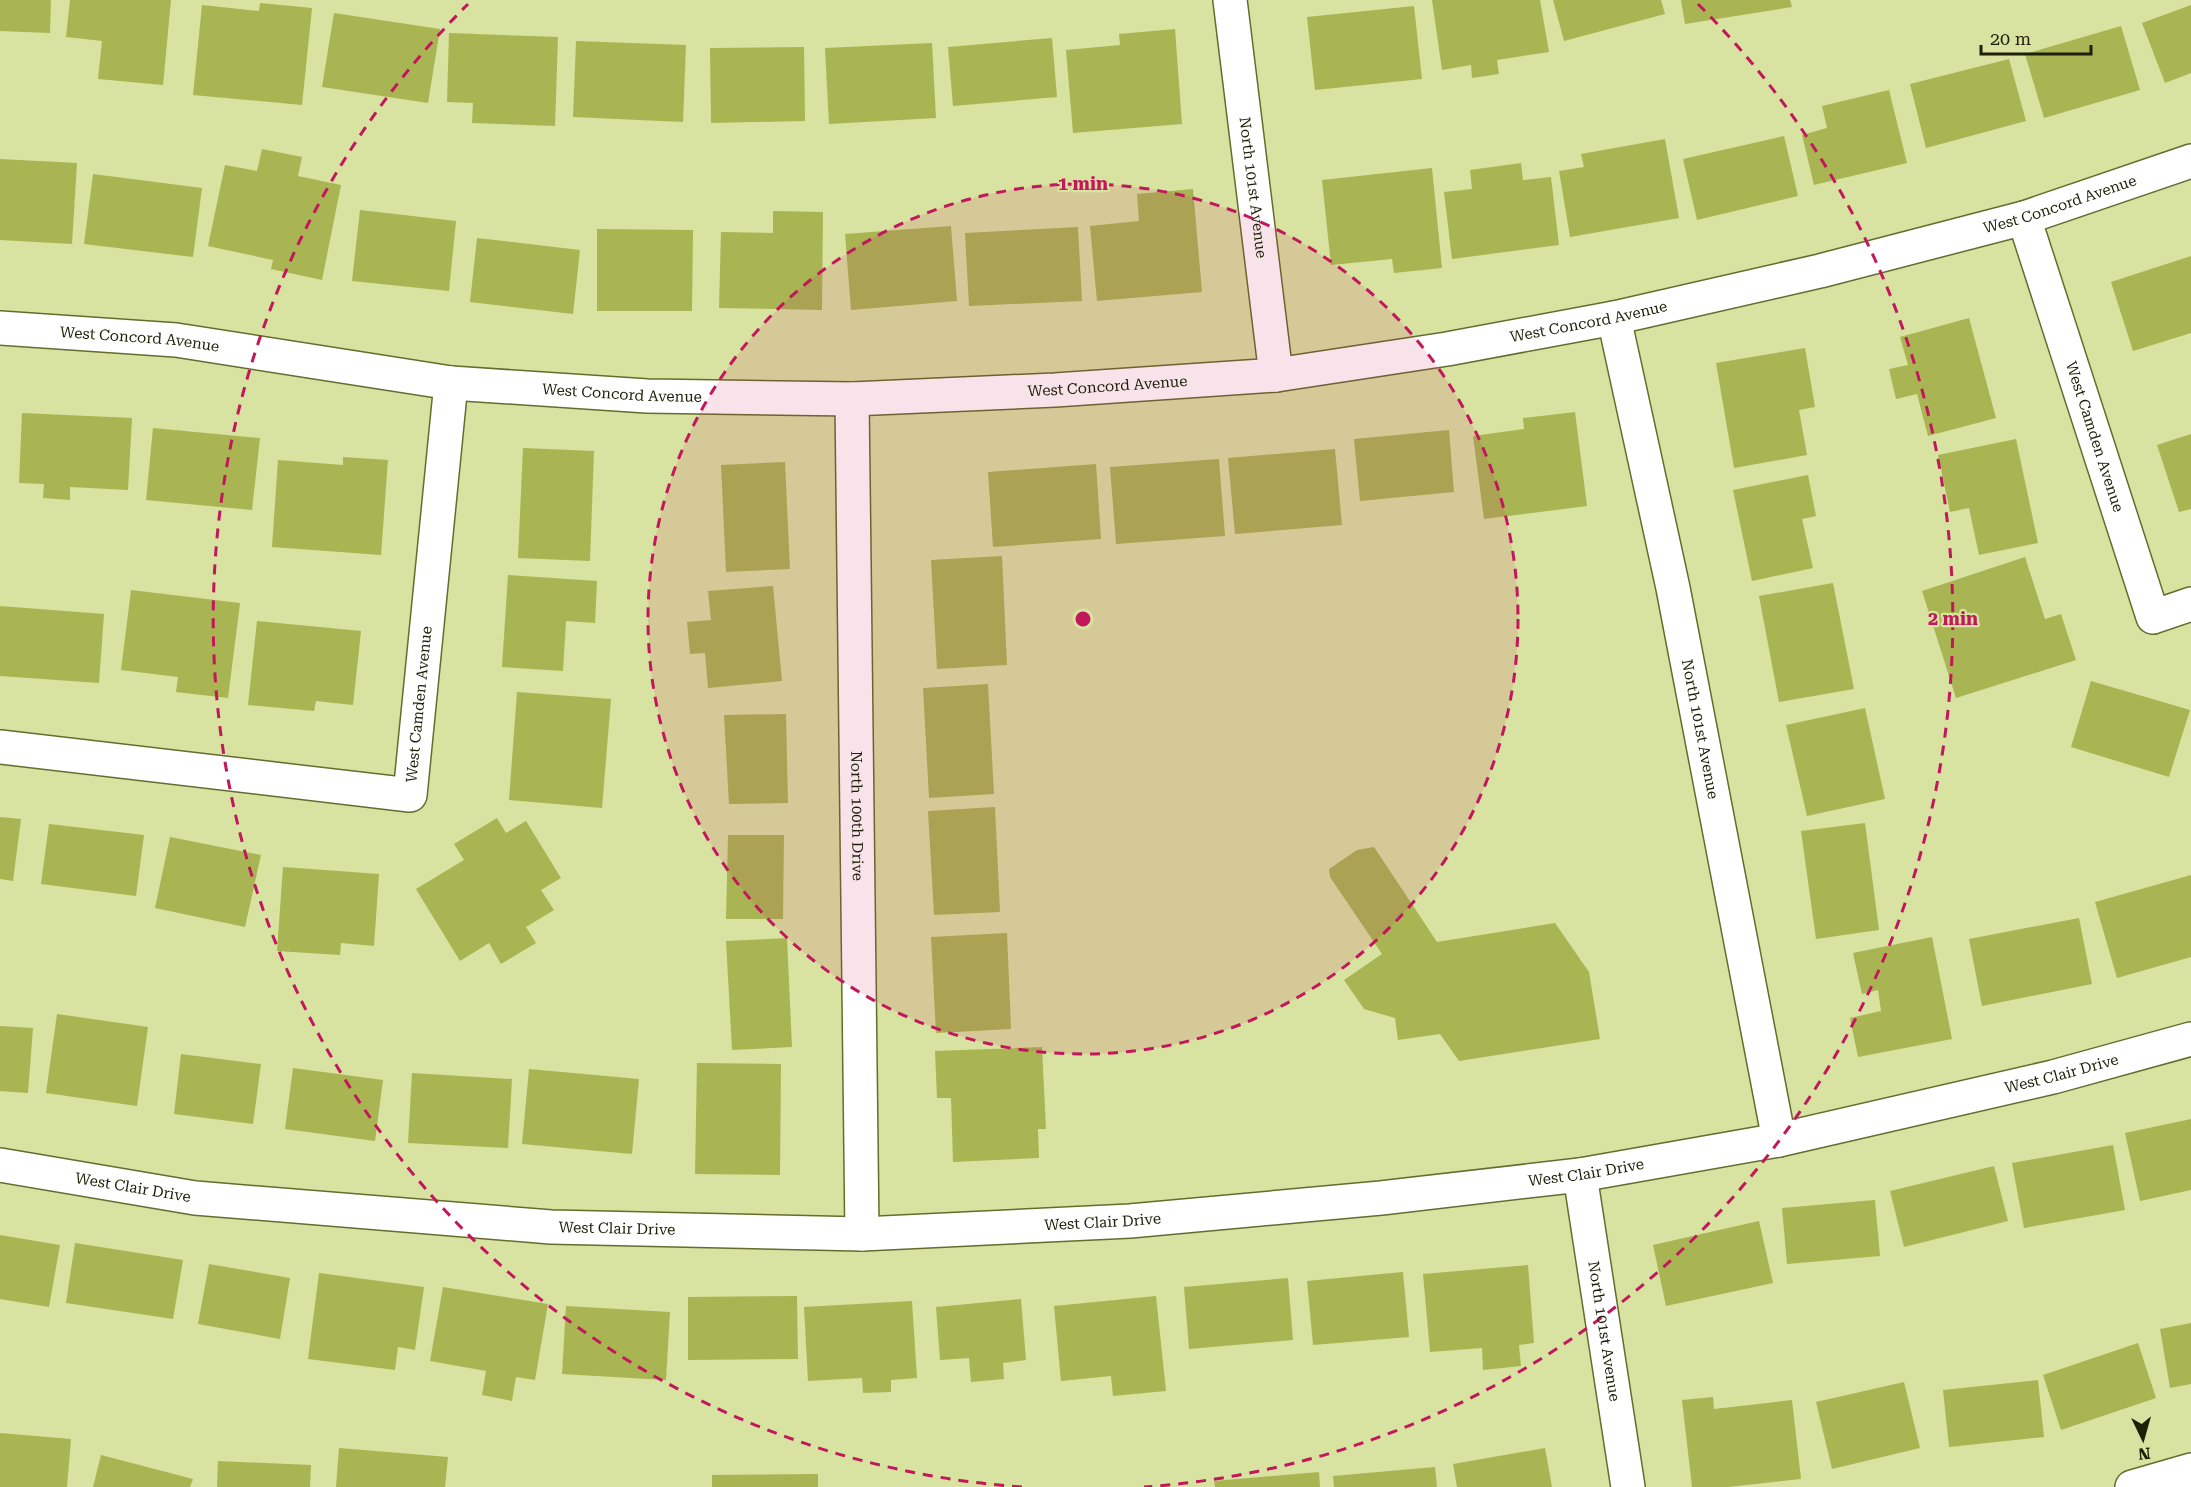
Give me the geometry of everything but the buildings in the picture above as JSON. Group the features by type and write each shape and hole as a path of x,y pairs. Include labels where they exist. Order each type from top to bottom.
{"street":[{"name":"North 101st Avenue","path":"1230,0 1276,375"},
{"name":"West Concord Avenue","path":"0,328 176,340 452,383 647,396 852,399 1055,390 1276,375 1448,349 1614,318 1820,271 2024,218 2191,161"},
{"name":"West Camden Avenue","path":"2024,218 2153,617 2191,604"},
{"name":"North 101st Avenue","path":"1614,318 1677,611 1779,1140"},
{"name":"West Camden Avenue","path":"0,747 410,795 452,383"},
{"name":"North 100th Drive","path":"852,399 862,1234"},
{"name":"West Clair Drive","path":"0,1165 195,1198 551,1227 862,1234 1142,1220 1381,1198 1580,1175 1779,1140 2053,1077 2191,1038"},
{"name":"North 101st Avenue","path":"1580,1175 1628,1487"},
{"path":"2132,1487 2191,1470"}]}
